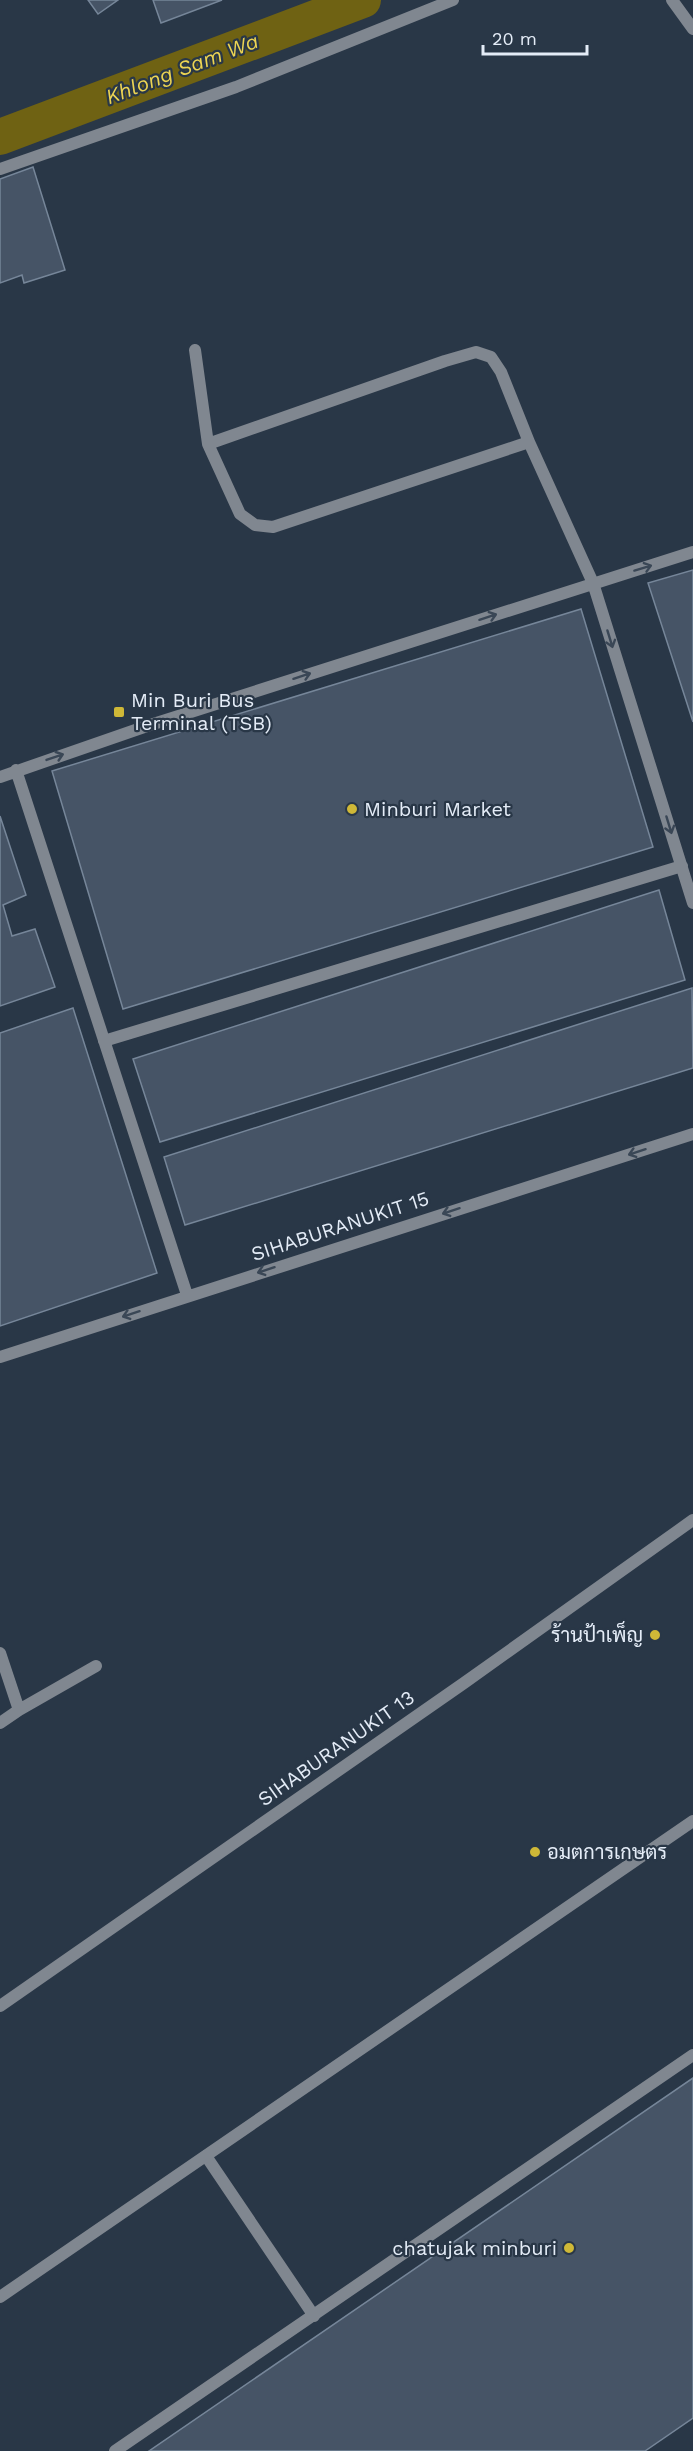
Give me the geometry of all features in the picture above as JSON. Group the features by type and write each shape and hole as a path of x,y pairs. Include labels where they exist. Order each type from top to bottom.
{"street":[{"path":"0,169 236,87 453,0"},
{"path":"672,0 693,29"},
{"path":"195,350 208,444 240,514 255,525 273,527 529,442"},
{"path":"208,444 476,352 491,357 501,372 529,442 592,583 693,903"},
{"path":"0,777 693,552"},
{"path":"16,770 187,1295"},
{"path":"104,1041 682,866"},
{"name":"SIHABURANUKIT 15","path":"0,1357 693,1134"},
{"name":"SIHABURANUKIT 13","path":"0,2006 454,1690 693,1520"},
{"path":"0,1653 19,1710"},
{"path":"0,1723 96,1666"},
{"path":"0,2297 693,1821"},
{"path":"115,2451 693,2055"},
{"path":"206,2156 314,2316"}],"building":[{"path":"88,0 118,0 98,14"},
{"path":"153,0 222,0 161,23"},
{"path":"33,167 65,270 24,283 22,275 0,283 0,179"},
{"path":"693,570 693,722 648,583"},
{"name":"Minburi Market","path":"581,609 653,847 123,1009 52,771"},
{"path":"0,816 26,895 3,905 12,936 35,929 55,987 0,1006"},
{"path":"659,890 685,980 160,1142 133,1059"},
{"path":"692,988 693,1068 185,1225 164,1157"},
{"path":"73,1008 157,1273 0,1326 0,1033"},
{"name":"chatujak minburi","path":"693,2078 693,2418 645,2451 149,2451"}],"waterway":[{"name":"Khlong Sam Wa","path":"0,137 363,0"}],"place":[{"name":"Min Buri Bus Terminal (TSB)","path":"119,712"},
{"name":"Minburi Market","path":"352,809"},
{"name":"ร้านป้าเพ็ญ","path":"655,1635"},
{"name":"อมตการเกษตร","path":"535,1852"},
{"name":"chatujak minburi","path":"569,2248"}]}
